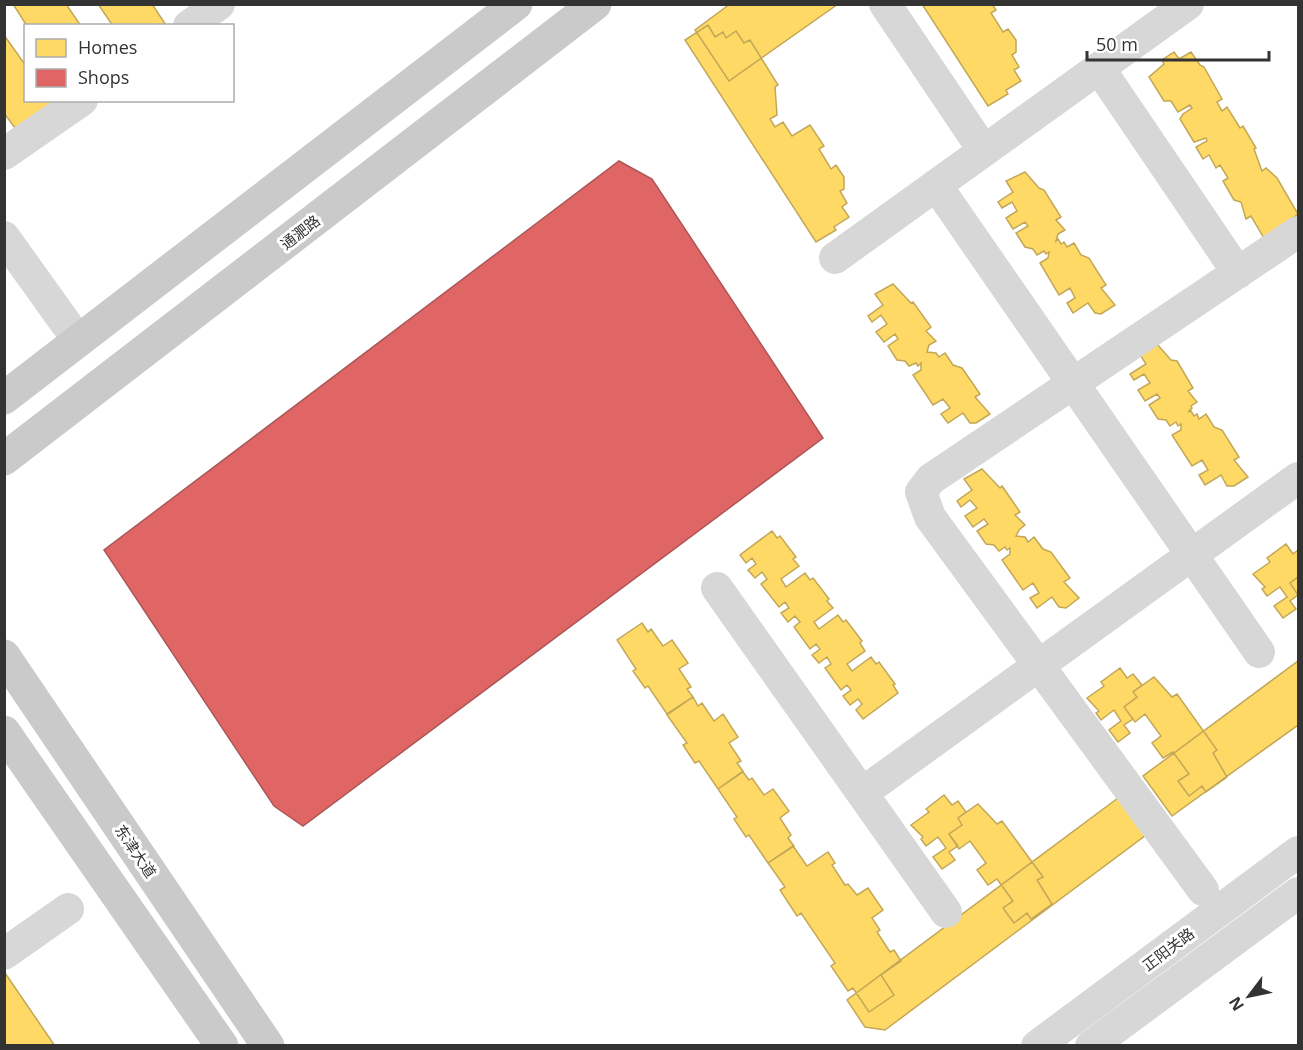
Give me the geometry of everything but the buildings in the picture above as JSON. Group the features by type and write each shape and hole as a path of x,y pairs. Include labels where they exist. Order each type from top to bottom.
{"main road":[{"path":"4,398 516,4"},
{"name":"通淝路","path":"15,451 595,4"},
{"name":"东津大道","path":"4,656 268,1046"},
{"path":"4,732 222,1046"}],"street":[{"path":"192,24 219,4"},
{"path":"885,4 984,151"},
{"path":"835,258 1188,4"},
{"path":"1099,68 1238,273"},
{"path":"4,154 79,102"},
{"path":"936,185 1259,652"},
{"path":"1203,890 930,517 921,492 931,479 1299,232"},
{"path":"4,237 68,325"},
{"path":"4,480 15,451"},
{"path":"862,794 1299,478"},
{"path":"717,588 946,912"},
{"name":"正阳关路","path":"1037,1046 1299,852"},
{"name":"正阳关路","path":"1091,1046 1299,892"},
{"path":"4,954 68,909"}]}
